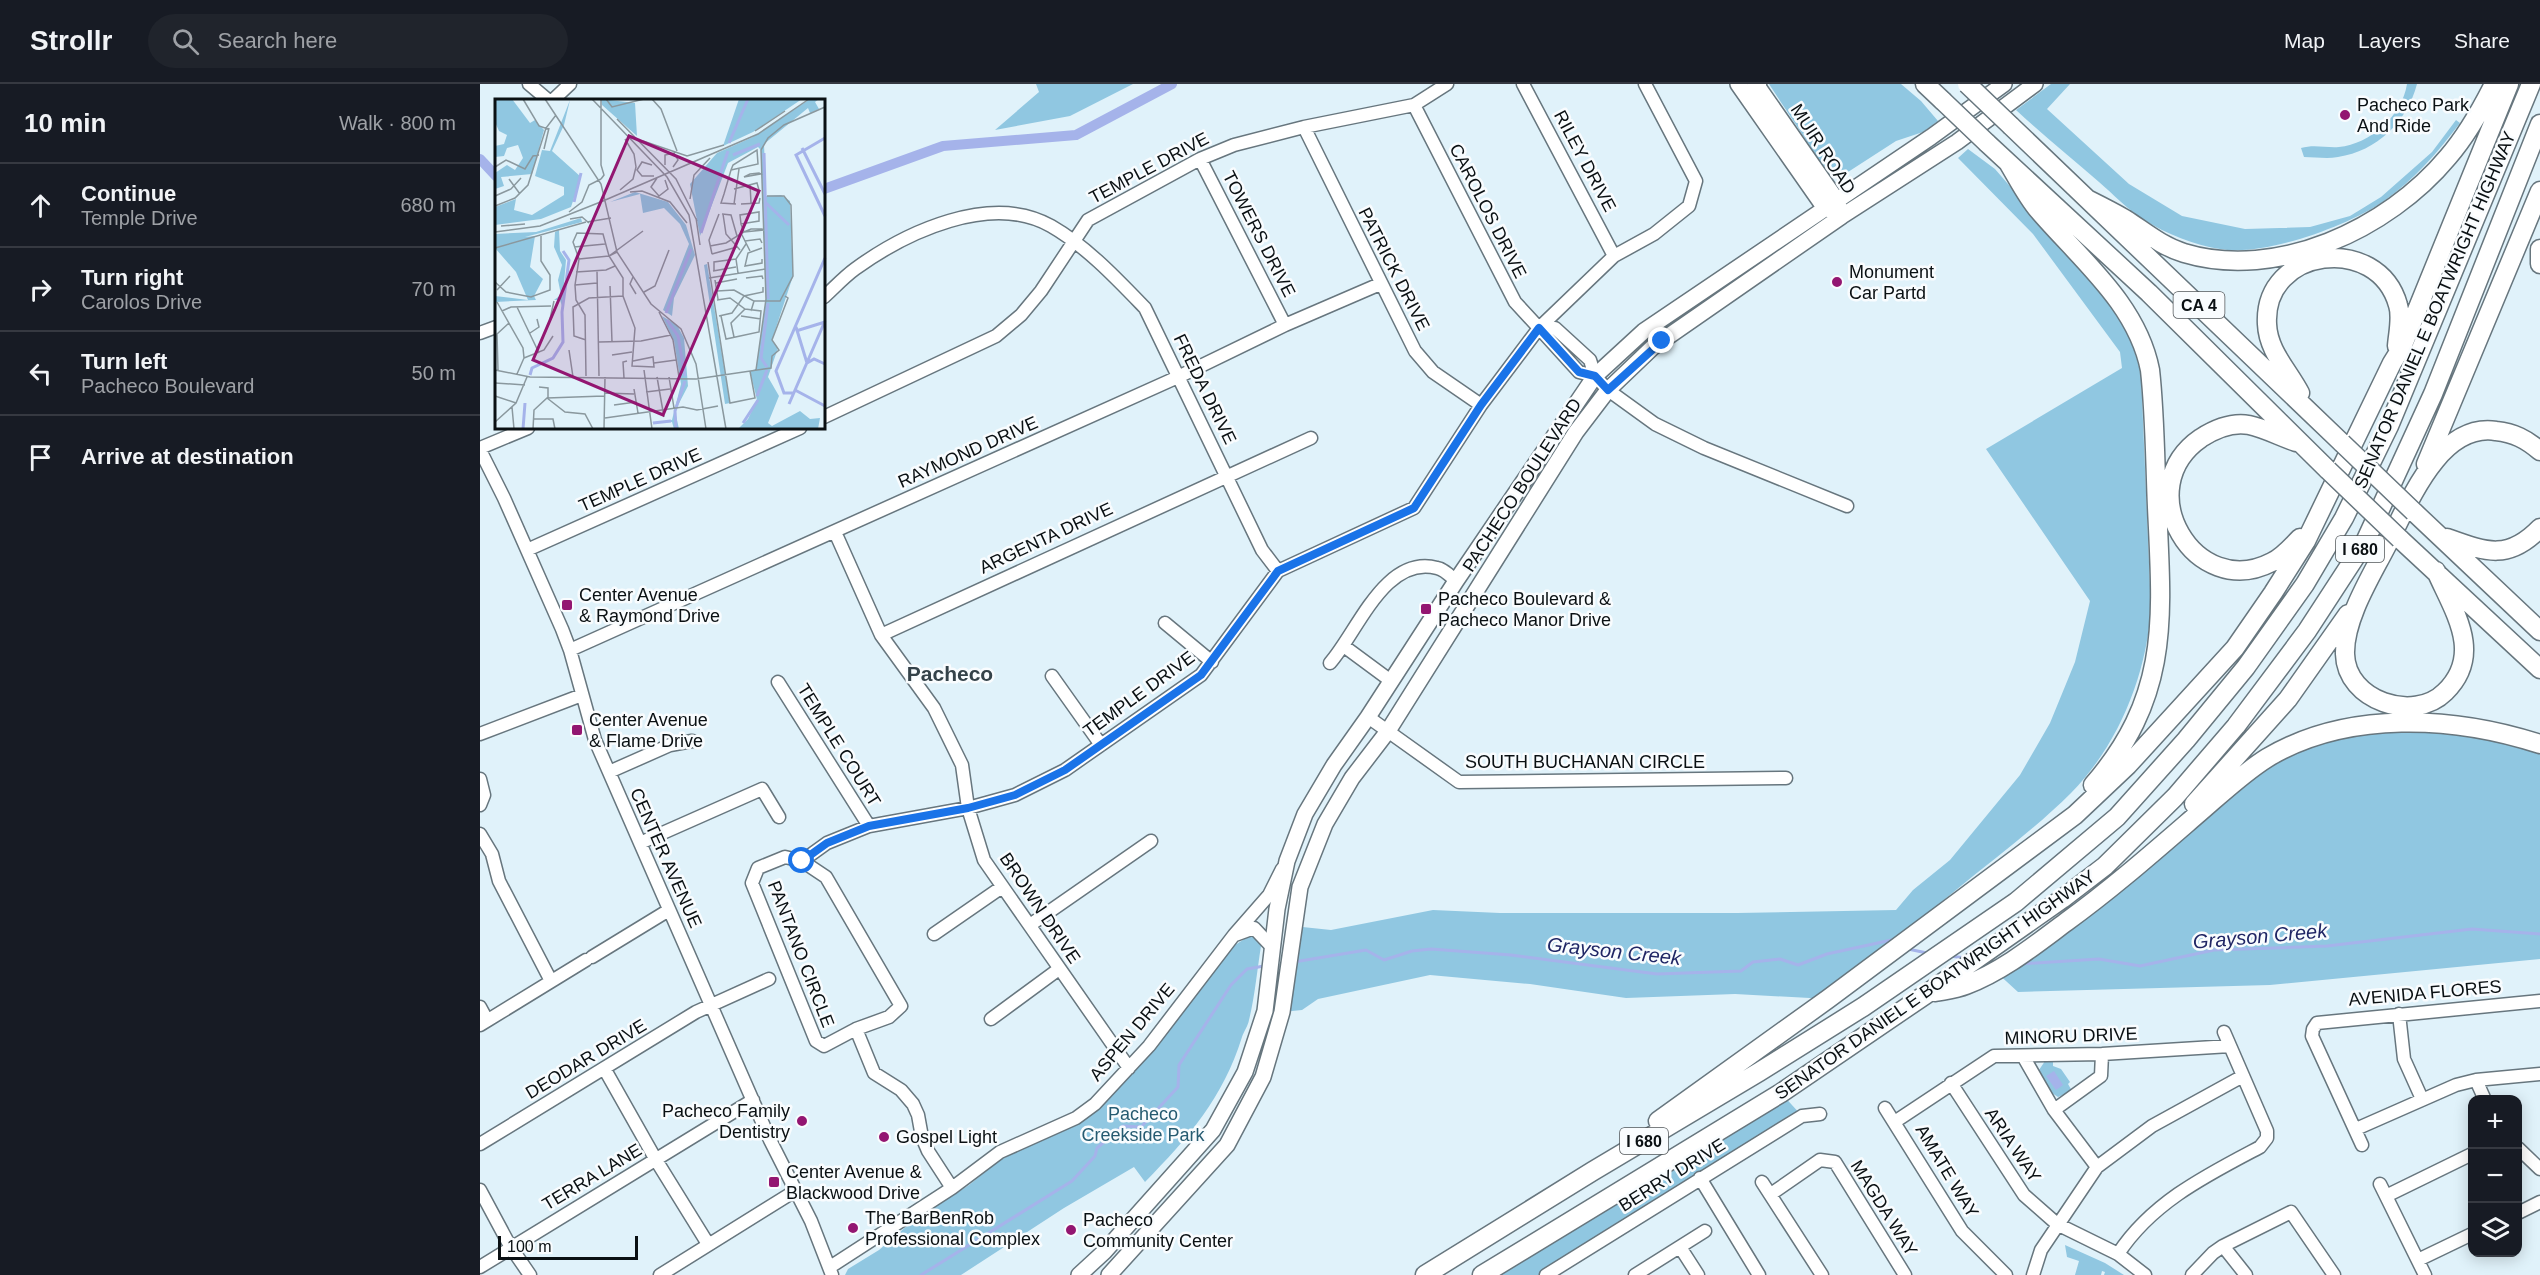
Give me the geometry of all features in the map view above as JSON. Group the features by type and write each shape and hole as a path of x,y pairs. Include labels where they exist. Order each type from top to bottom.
{"highway":[{"name":"CA 4","path":"1925,84 2149,293 2328,470 2540,669"},
{"name":"CA 4","path":"1967,84 2540,631"},
{"path":"2089,200 2126,219 2146,235 2182,252 2211,259 2247,261 2288,254 2321,244 2367,223 2416,189 2453,150 2476,118 2494,84"},
{"path":"1593,1171 1687,1098 1828,999 2075,815 2128,765 2235,648 2306,540 2392,363 2402,347 2509,84"},
{"name":"SENATOR DANIEL E BOATWRIGHT HIGHWAY","path":"1425,1275 1863,1007 2016,902 2068,860 2133,800 2246,667 2305,584 2344,518 2389,426 2532,84"},
{"name":"SENATOR DANIEL E BOATWRIGHT HIGHWAY","path":"1482,1275 1781,1093 1925,995 2062,899 2104,866 2175,797 2228,735 2307,631 2365,542 2433,394 2540,124"},
{"path":"2009,164 2036,208 2124,307 2144,346 2152,389 2161,604 2161,627 2153,673 2146,696 2124,742 2105,771 2082,798 2029,849"},
{"path":"2436,572 2466,645 2463,663 2455,682 2441,696 2426,704 2409,707 2378,701 2362,690 2349,672 2345,655 2347,634 2361,595 2419,483 2540,191"},
{"path":"2540,249 2540,264"},
{"path":"2309,411 2294,380 2272,349 2267,325 2268,307 2273,293 2296,267 2317,258 2338,257 2358,262 2378,273 2390,285 2398,306 2397,345 2392,363"},
{"path":"2301,443 2248,425 2229,425 2211,431 2194,444 2181,460 2171,480 2169,503 2172,519 2186,544 2209,563 2233,569 2252,569 2272,562 2286,552 2317,515"},
{"path":"2419,483 2433,462 2452,443 2471,432 2488,429 2510,433 2527,439 2540,451"},
{"path":"2438,535 2485,552 2501,552 2529,539 2540,528"},
{"path":"2098,899 2208,789 2288,699 2361,595"},
{"path":"1925,995 1965,985 2030,950 2098,899 2240,778 2266,759 2302,740 2363,724 2450,724 2511,735 2540,744"}],"main road":[{"name":"MUIR ROAD","path":"1738,84 1842,216"},
{"name":"MUIR ROAD","path":"1756,84 1830,203"},
{"name":"PACHECO BOULEVARD","path":"1079,1275 1104,1252 1213,1130 1245,1072 1264,1011 1277,909 1287,861 1305,814 1334,765 1368,717 1456,580 1595,376 1644,332 1830,203 1931,137 2004,84"},
{"name":"PACHECO BOULEVARD","path":"1114,1273 1227,1145 1263,1077 1281,1012 1300,886 1325,824 1352,778 1388,731 1576,432 1608,390 1653,347 1842,216 1957,142 2035,84"}],"street":[{"path":"529,84 547,99"},
{"path":"554,99 570,84"},
{"name":"TEMPLE DRIVE","path":"825,417 996,336 1021,315 1041,291 1088,220 1200,159 1234,145 1304,127 1414,105 1447,84"},
{"name":"RILEY DRIVE","path":"1523,84 1614,256"},
{"name":"TEMPLE DRIVE","path":"802,861 827,843 869,826 968,808 1015,795 1065,770 1201,675 1278,571 1414,508 1481,405 1539,328 1614,256 1654,234 1689,206 1696,181 1645,84"},
{"name":"CAROLOS DRIVE","path":"1414,105 1515,302 1539,328 1555,328 1590,360 1595,376 1608,390 1665,429 1704,448 1847,506"},
{"name":"PATRICK DRIVE","path":"1304,127 1415,351 1433,372 1481,405"},
{"name":"TOWERS DRIVE","path":"1200,159 1285,325"},
{"name":"FREDA DRIVE","path":"825,296 854,270 892,246 940,224 986,212 1018,214 1050,226 1115,277 1145,308 1262,550 1278,571"},
{"name":"RAYMOND DRIVE","path":"570,650 1380,284"},
{"path":"480,333 495,327"},
{"path":"480,449 526,429"},
{"name":"TEMPLE DRIVE","path":"528,550 798,429"},
{"name":"ARGENTA DRIVE","path":"881,634 1311,438"},
{"name":"CENTER AVENUE","path":"480,449 528,550 570,650 595,740 710,1004 831,1271"},
{"name":"BROWN DRIVE","path":"835,532 881,634 934,708 962,765 968,808 984,860 1129,1068"},
{"path":"1330,663 1345,647 1365,610 1389,580 1420,565 1439,568 1456,580"},
{"path":"1165,623 1212,663"},
{"path":"1345,647 1390,681"},
{"path":"1052,676 1101,745"},
{"name":"TEMPLE COURT","path":"778,682 869,826"},
{"path":"480,734 582,695"},
{"name":"SOUTH BUCHANAN CIRCLE","path":"1368,717 1459,782 1786,778"},
{"path":"609,772 670,745 692,741"},
{"path":"480,779 484,795 480,805"},
{"path":"640,843 762,789 778,818"},
{"path":"480,834 492,854 498,881 551,981"},
{"path":"1030,925 1151,841"},
{"name":"PANTANO CIRCLE","path":"785,857 802,861 826,877 901,1006 889,1017 856,1029 824,1046 816,1041 752,883 758,868 785,857"},
{"name":"ASPEN DRIVE","path":"831,1271 1000,1152 1076,1118 1095,1104 1129,1068 1234,935 1269,895 1287,861"},
{"path":"934,934 1002,887"},
{"path":"480,1006 484,1022 669,910"},
{"path":"1234,935 1254,928 1273,948"},
{"path":"991,1019 1059,969"},
{"name":"DEODAR DRIVE","path":"480,1144 710,1004 769,979"},
{"name":"AVENIDA FLORES","path":"2356,1129 2312,1036 2314,1026 2322,1021 2540,1000"},
{"path":"2398,1014 2404,1059 2422,1099"},
{"path":"856,1029 874,1073 901,1090 913,1104 918,1114 925,1144 952,1188"},
{"path":"2118,1254 2146,1221 2176,1194 2264,1143 2267,1131 2224,1032"},
{"name":"MINORU DRIVE","path":"1896,1121 1994,1056 2102,1054 2230,1046"},
{"path":"2054,1110 2101,1076 2102,1054"},
{"path":"2023,1056 2054,1110 2097,1167"},
{"path":"604,1068 656,1160 708,1244"},
{"path":"2362,1145 2356,1129 2456,1084 2540,1074"},
{"path":"2033,1275 2041,1250 2097,1167 2152,1126 2243,1076"},
{"path":"2476,1080 2483,1095"},
{"name":"ARIA WAY","path":"1951,1083 2024,1195 2057,1224 2118,1254 2145,1275"},
{"name":"TERRA LANE","path":"480,1267 510,1246 753,1100"},
{"name":"AMATE WAY","path":"1885,1108 1896,1121 1962,1231 2006,1275"},
{"name":"BERRY DRIVE","path":"1546,1275 1802,1116 1820,1114"},
{"path":"2518,1149 2540,1169"},
{"path":"2425,1275 2383,1190 2468,1156"},
{"name":"MAGDA WAY","path":"1771,1194 1820,1160 1835,1162 1905,1275"},
{"path":"1700,1178 1759,1275"},
{"path":"1762,1182 1822,1275"},
{"path":"480,1190 510,1246 530,1275"},
{"path":"660,1275 795,1191"},
{"path":"2522,1211 2540,1202"},
{"path":"2192,1275 2223,1246 2291,1212 2334,1275"},
{"path":"1635,1275 1706,1231"},
{"path":"2418,1260 2468,1236"},
{"path":"2223,1246 2246,1275"},
{"path":"1680,1247 1698,1275"},
{"path":"1104,1252 1114,1273"}],"green space":[{"path":"1036,84 1133,84 1070,116 995,130 1039,92"},
{"path":"1769,84 1901,84 1921,101 1938,121 1923,132 1896,141 1848,172 1835,174 1821,163"},
{"path":"2051,84 2070,84 2047,109 2129,184 2182,216 2245,229 2310,227 2350,216 2381,197 2432,152 2456,120 2460,123 2415,175 2395,193 2368,211 2328,229 2282,244 2238,250 2220,249 2181,238 2138,216 2016,110"},
{"path":"2407,84 2417,84 2406,111 2398,122 2377,141 2352,154 2325,158 2304,157 2301,148 2351,145 2373,134 2399,107"},
{"path":"1968,149 1995,169 2107,298 2128,334 2141,374 2151,609 2148,634 2136,684 2127,708 2103,753 2088,774 2044,818 1828,999 1735,994 1626,998 1530,984 1430,975 1318,999 1302,1010 1282,1012 1293,926 1331,930 1433,910 1500,913 1737,913 1896,910 1913,890 1950,860 2020,775 2050,723 2075,662 2090,601 1986,449 2122,368 2120,352 2033,234 1958,158"},
{"path":"2363,724 2540,744 2540,959 2270,985 2018,992 1995,971 2266,759"},
{"name":"Pacheco Creekside Park","path":"1249,936 1256,938 1261,946 1248,1022 1234,1059 1215,1098 1203,1116 1145,1182 1134,1167 1064,1208 961,1275 845,1275 848,1269 879,1250 908,1225 969,1185 1000,1160 1093,1114 1156,1047 1212,970 1232,947"},
{"path":"2045,1061 2053,1061 2053,1066 2061,1069 2070,1082 2068,1084 2072,1091 2058,1097 2052,1093 2039,1070"},
{"path":"1781,1093 1802,1116 1546,1275 1482,1275"},
{"path":"2065,1245 2105,1263 2124,1275 2104,1275 2105,1272 2102,1271 2101,1275 2075,1275 2079,1261 2067,1257"}],"shaded area":[{"path":"2054,1071 2063,1085 2056,1090 2046,1076"}],"waterway":[{"path":"825,189 943,146 1076,135 1172,84"},
{"path":"480,159 495,175"},
{"name":"Grayson Creek","path":"2020,964 2099,959 2140,966 2214,950 2327,946 2472,929 2540,934"},
{"name":"Grayson Creek","path":"1294,962 1366,950 1384,960 1412,951 1431,949 1511,955 1657,974 1741,971 1753,962 1780,959 1798,965 1827,954 1896,939"},
{"name":"Grayson Creek","path":"1908,949 1927,953"},
{"name":"Grayson Creek","path":"1949,956 1966,958"},
{"name":"Grayson Creek","path":"921,1275 1072,1181 1095,1156 1097,1148 1123,1126 1141,1127 1178,1087 1179,1065 1231,985 1247,969 1264,966"}],"place":[{"name":"Pacheco Park And Ride","path":"2345,115"},
{"name":"Monument Car Partd","path":"1837,282"},
{"name":"Center Avenue & Raymond Drive","path":"567,605"},
{"name":"Pacheco Boulevard & Pacheco Manor Drive","path":"1426,609"},
{"name":"Center Avenue & Flame Drive","path":"577,730"},
{"name":"Pacheco Family Dentistry","path":"802,1121"},
{"name":"Gospel Light","path":"884,1137"},
{"name":"Center Avenue & Blackwood Drive","path":"774,1182"},
{"name":"The BarBenRob Professional Complex","path":"853,1228"},
{"name":"Pacheco Community Center","path":"1071,1230"}],"district":[{"name":"Pacheco","path":"950,674"}],"route":[{"path":"802,861 827,843 869,826 968,808 1015,795 1065,770 1201,675 1278,571 1414,508 1481,405 1539,328 1550,343 1579,372 1595,376 1608,390 1662,341"}]}
